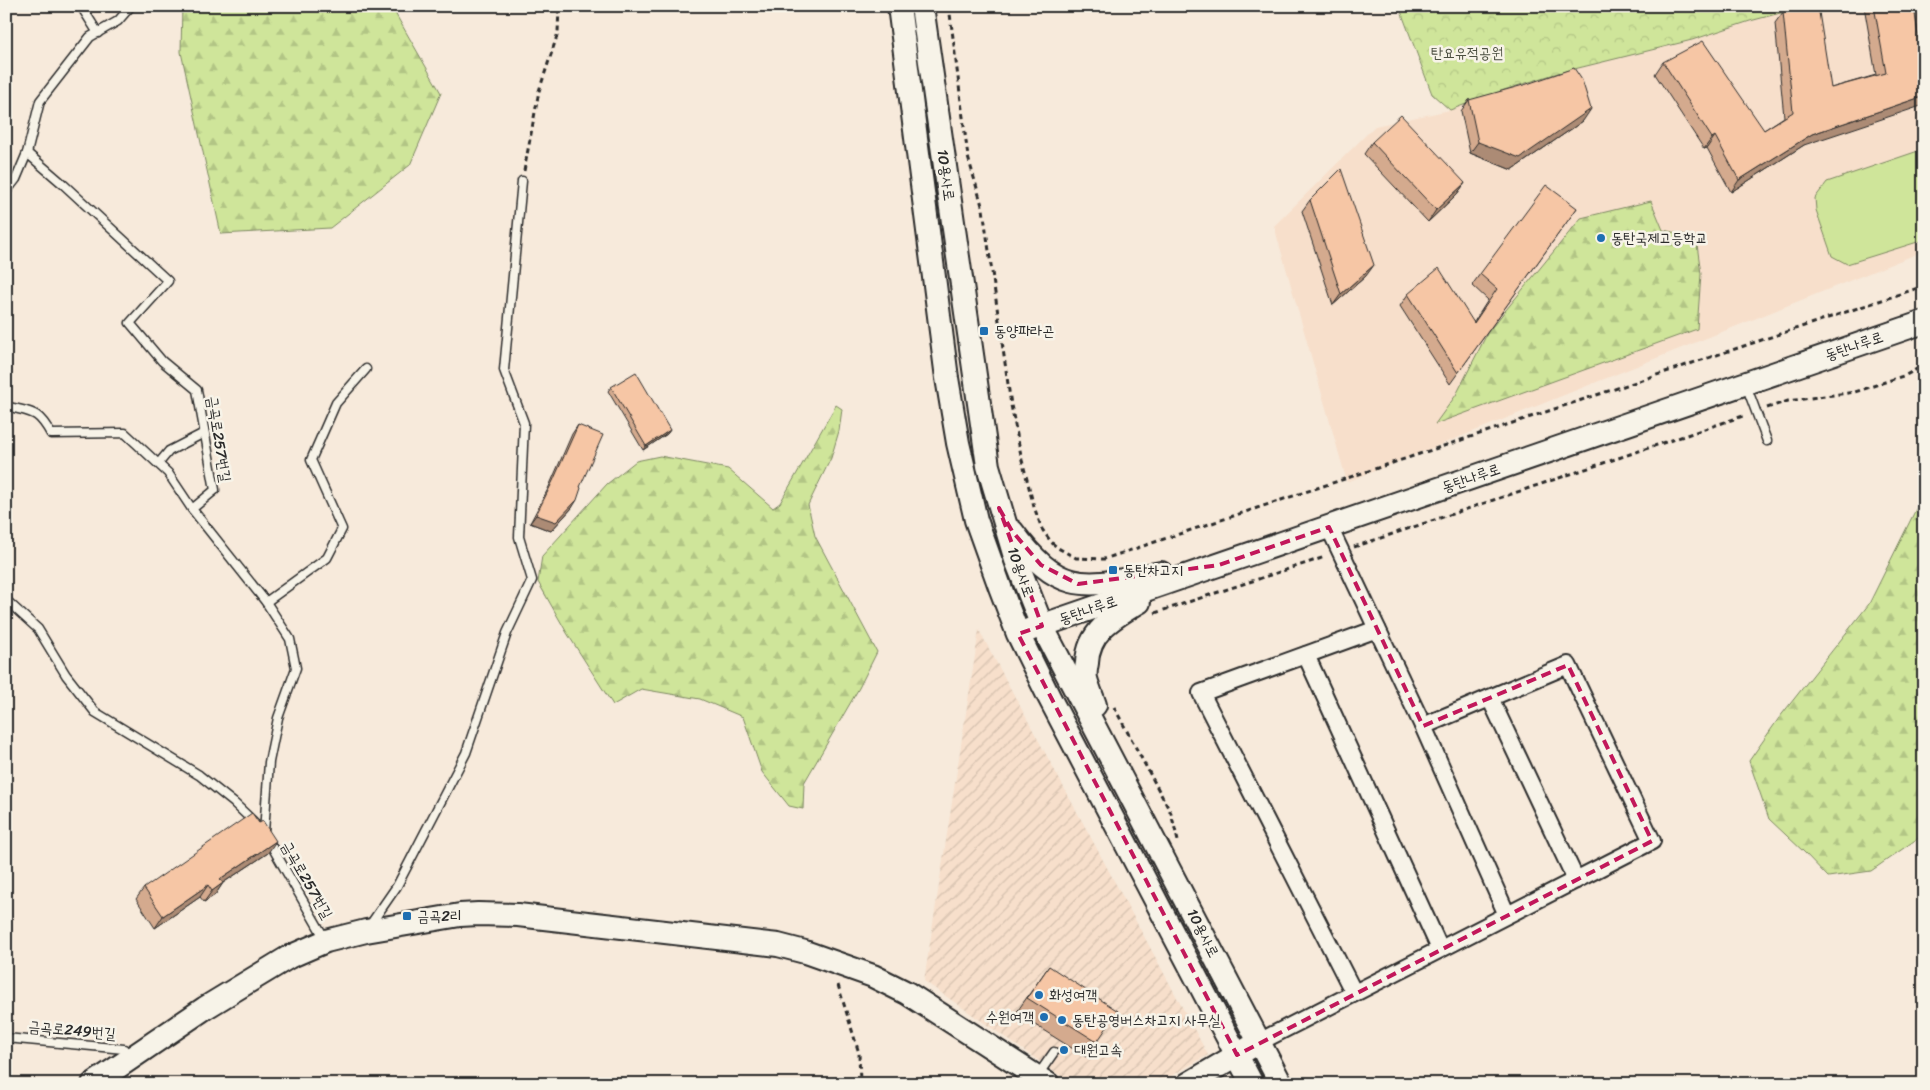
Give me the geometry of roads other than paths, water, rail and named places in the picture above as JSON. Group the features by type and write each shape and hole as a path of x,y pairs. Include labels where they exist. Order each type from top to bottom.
{"street":[{"name":"10용사로","path":"899,6 947,378 958,443 976,520 1018,634 1049,697 1252,1084"},
{"name":"10용사로","path":"922,6 987,457 999,508 1026,591 1042,626 1281,1084"},
{"name":"동탄나루로","path":"1018,634 1924,322"},
{"path":"999,508 1012,532 1040,565 1054,575 1078,584 1096,584 1219,564"},
{"path":"1330,527 1423,726 1507,915"},
{"path":"1157,845 1144,798 1096,706 1086,678 1087,657 1092,641 1100,628 1115,616 1192,575 1219,564"},
{"path":"1354,993 1201,693 1377,629"},
{"path":"1306,655 1440,949"},
{"path":"1188,1084 1259,1042 1652,841 1568,665 1423,726"},
{"path":"1490,698 1576,880"},
{"path":"96,1083 205,1008 289,957 326,941 366,931 460,915 508,915 778,945 830,960 873,976 907,993 1043,1080"}],"lane":[{"path":"81,6 98,33"},
{"path":"6,192 16,179 27,153 40,101 90,37 118,21 131,6"},
{"name":"금곡로257번길","path":"27,153 168,281 130,323 162,361 197,390 216,490 192,509 266,602 290,640 296,668 278,718 269,762 264,832"},
{"path":"366,931 398,886 466,753 507,633 532,580 519,537 524,423 504,370 522,181"},
{"path":"266,602 326,558 342,529 311,460 336,403 366,369"},
{"path":"1746,384 1767,441"},
{"path":"6,406 35,414 42,418 51,434 125,433 168,473 192,509"},
{"path":"159,463 169,451 204,433"},
{"name":"금곡로257번길","path":"6,600 38,629 66,675 95,712 199,775 234,803 264,832 326,941"},
{"name":"금곡로249번길","path":"6,1038 124,1049 129,1059"},
{"path":"1043,1080 1054,1052"}],"place":[{"name":"동탄국제고등학교","path":"1601,238"},
{"name":"동양파라곤","path":"984,331"},
{"name":"동탄차고지","path":"1113,570"},
{"name":"금곡2리","path":"407,916"},
{"name":"화성여객","path":"1039,995"},
{"name":"수원여객","path":"1044,1017"},
{"name":"동탄공영버스차고지 사무실","path":"1062,1020"},
{"name":"대원고속","path":"1064,1050"}],"park label":[{"name":"탄요유적공원","path":"1467,53"}]}
